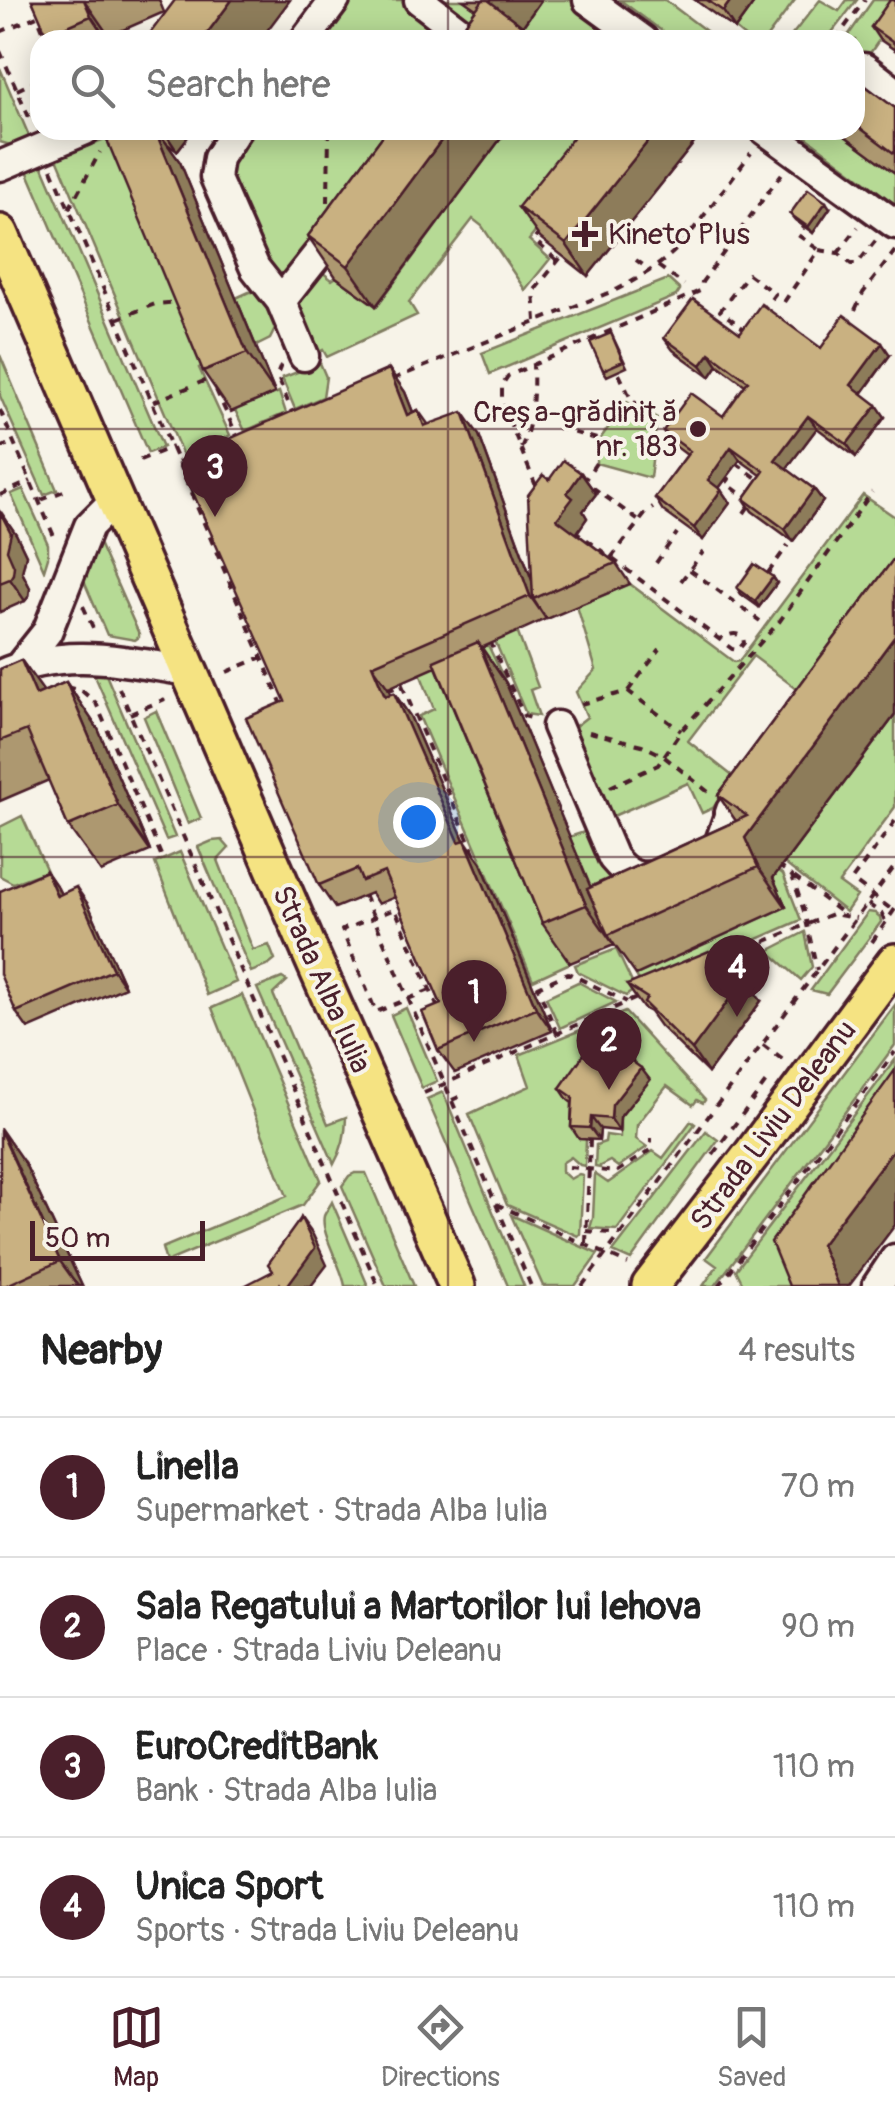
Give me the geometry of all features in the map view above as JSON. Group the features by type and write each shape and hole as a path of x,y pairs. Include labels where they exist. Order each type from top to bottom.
{"main road":[{"name":"Strada Alba Iulia","path":"0,232 457,1286"},
{"name":"Strada Liviu Deleanu","path":"641,1276 752,1154 895,962"}],"street":[{"path":"312,30 335,0"},
{"path":"420,0 458,30"},
{"path":"588,0 629,30"},
{"path":"865,69 895,92"},
{"path":"0,166 42,148 93,140"},
{"path":"230,140 218,158 215,177 256,268 281,301 304,356"},
{"path":"759,141 886,229"},
{"path":"281,301 361,200"},
{"path":"10,671 47,632 90,526 115,500"},
{"path":"10,671 63,657 107,658 189,672"},
{"path":"556,726 613,858 633,876 644,878 707,856 720,842 731,810 774,752"},
{"path":"877,1286 895,1259"}],"path":[{"path":"842,30 864,0"},
{"path":"0,32 36,16 42,30"},
{"path":"0,51 30,120"},
{"path":"17,90 30,84"},
{"path":"39,140 287,715"},
{"path":"69,209 93,140"},
{"path":"328,242 329,140"},
{"path":"392,380 651,271 687,238 759,141"},
{"path":"541,498 502,402 500,392 508,376 700,291 702,282 783,172 792,172"},
{"path":"838,253 861,223"},
{"path":"546,224 534,240 558,261"},
{"path":"804,227 798,234 818,250 838,253 851,264 856,264 886,229"},
{"path":"784,302 818,250"},
{"path":"855,310 895,251"},
{"path":"536,322 534,291 562,256"},
{"path":"636,260 651,271"},
{"path":"658,266 684,285"},
{"path":"748,274 775,294 747,331 720,311 732,296 748,274"},
{"path":"117,318 155,304 186,302"},
{"path":"520,451 527,436 533,365"},
{"path":"205,366 241,445"},
{"path":"619,374 632,402 664,418"},
{"path":"154,402 211,379"},
{"path":"1,414 58,546"},
{"path":"558,428 600,440"},
{"path":"0,448 14,442"},
{"path":"140,460 172,447"},
{"path":"729,458 765,484"},
{"path":"596,463 584,480 639,521"},
{"path":"719,472 728,479 726,483 752,502"},
{"path":"0,495 31,481"},
{"path":"39,500 69,488"},
{"path":"587,798 658,764 681,731 779,622 872,492"},
{"path":"744,513 758,493"},
{"path":"611,558 653,508"},
{"path":"566,524 719,640 732,649 738,650 744,642 734,633 719,640"},
{"path":"656,563 677,533"},
{"path":"768,572 788,545"},
{"path":"682,581 703,552"},
{"path":"690,570 760,621"},
{"path":"83,604 98,637"},
{"path":"486,633 524,716 614,736 662,755 731,810"},
{"path":"581,704 628,691 660,648"},
{"path":"226,672 262,657"},
{"path":"387,691 402,685 476,858"},
{"path":"64,686 82,691 96,703 161,855"},
{"path":"119,688 378,1286"},
{"path":"628,691 681,731"},
{"path":"130,714 166,699"},
{"path":"895,821 852,880 895,912"},
{"path":"778,866 846,916"},
{"path":"582,1286 895,866"},
{"path":"792,876 817,970"},
{"path":"358,880 531,1286"},
{"path":"867,903 885,921"},
{"path":"430,990 376,1012 342,930 395,909 444,1021"},
{"path":"706,966 832,914 856,918"},
{"path":"558,1034 538,986 568,973 628,1002"},
{"path":"424,1093 643,995"},
{"path":"422,1030 433,1026"},
{"path":"762,1044 783,1060"},
{"path":"719,1286 895,1052"},
{"path":"452,1100 461,1096"},
{"path":"569,1167 616,1172 651,1150 650,1138"},
{"path":"586,1244 590,1140"},
{"path":"496,1204 606,1253 641,1276"},
{"path":"586,1230 621,1234"}],"green space":[{"path":"344,0 409,0 448,30 321,30"},
{"path":"431,0 575,0 611,30 472,30"},
{"path":"620,0 665,0 705,30 660,30"},
{"path":"756,0 795,0 772,30 735,29"},
{"path":"820,0 839,11 847,0 857,0 834,30 796,30"},
{"path":"873,0 895,0 895,17 866,59 865,30 852,30"},
{"path":"0,68 32,143 14,146 0,142"},
{"path":"102,140 163,140 171,146 171,165 210,361 199,368 230,435 206,450 184,458 57,158"},
{"path":"240,140 398,140 278,283 230,191 226,167"},
{"path":"500,140 607,140 529,240 550,259 525,290 482,226 473,219 409,302 417,315 327,357 323,350 317,353 297,304 298,293 317,268 377,306"},
{"path":"810,140 850,140 895,173 895,204"},
{"path":"40,160 163,447 148,453 26,168"},
{"path":"668,279 680,290 676,296 490,374 482,353"},
{"path":"249,292 260,295 276,327 270,339 256,346 236,298"},
{"path":"0,355 57,490 44,495 0,396"},
{"path":"320,363 326,377 323,397 295,409 282,378"},
{"path":"279,392 286,413 245,431 235,410"},
{"path":"627,402 657,418 650,478 596,463 597,443"},
{"path":"23,489 48,544 44,570 11,494"},
{"path":"863,495 895,517 895,571 805,695 753,656 688,741 735,778 713,808 702,813 688,783 611,817 625,848 622,854 570,736 573,728 587,717 576,692 596,670 577,606 630,584 734,662 739,661"},
{"path":"98,541 139,634 135,640 107,635 83,579"},
{"path":"517,631 538,687 530,690 539,716 526,714 495,641"},
{"path":"488,645 506,683 462,702 570,963 533,980 419,716 434,709 420,673"},
{"path":"92,669 104,670 175,837 166,840"},
{"path":"156,711 201,818 188,824 144,717"},
{"path":"895,715 895,807 839,883 857,896 846,912 784,863"},
{"path":"22,816 47,871 13,883 0,876 0,827"},
{"path":"589,834 610,878 591,890 569,837"},
{"path":"222,840 229,848 218,860 253,950 269,945 275,960 251,972 198,847"},
{"path":"180,852 236,982 207,995 155,863"},
{"path":"765,861 783,874 801,920 643,989 636,975 786,907"},
{"path":"868,912 875,913 881,922 827,994 811,990"},
{"path":"805,932 812,967 801,980 768,951"},
{"path":"616,949 635,989 626,996 578,972 575,965"},
{"path":"282,978 287,981 273,994 328,1124 346,1117 343,1141 334,1164 257,988"},
{"path":"578,982 616,1002 560,1028 546,997"},
{"path":"242,995 321,1180 303,1205 166,1262 162,1248 287,1196 212,1008"},
{"path":"895,1005 895,1045 715,1286 703,1286 717,1266 706,1258"},
{"path":"406,1008 437,1081 422,1088 391,1015"},
{"path":"625,1012 705,1100 697,1100 693,1105 667,1086 637,1125 636,1139 647,1147 618,1167 610,1161 595,1167 596,1145 605,1142 606,1135 620,1137 620,1117 582,1109 585,1166 571,1157 562,1163 562,1172 570,1179 583,1175 578,1236 507,1205 469,1114 530,1086 519,1055"},
{"path":"895,1060 895,1150 801,1286 744,1286 736,1270"},
{"path":"443,1092 524,1286 508,1286 427,1099"},
{"path":"691,1121 695,1124 617,1230 590,1228 595,1174 608,1183 653,1151 663,1158"},
{"path":"706,1131 718,1140 631,1260 613,1252"},
{"path":"355,1173 366,1173 414,1286 386,1286 342,1186"},
{"path":"332,1202 368,1286 345,1286 324,1223"},
{"path":"511,1215 598,1254 575,1286 543,1286"}],"building":[{"path":"32,0 84,0 91,16 59,30 45,30"},
{"path":"175,0 232,0 210,30 152,30"},
{"path":"483,0 525,28 524,30 460,30"},
{"path":"707,0 731,0 723,11"},
{"path":"890,0 895,0 895,44 871,27"},
{"path":"865,86 895,108 895,154 865,132"},
{"path":"107,140 159,140 247,353 203,371"},
{"path":"380,140 442,140 348,266 308,236"},
{"path":"571,140 649,140 566,244 518,207"},
{"path":"808,189 826,202 808,227 790,214"},
{"path":"693,299 740,333 761,304 821,348 844,315 882,343 851,385 877,405 847,444 808,416 775,460 814,489 785,529 744,499 764,471 731,447 708,480 721,490 694,528 655,498 690,451 663,431 691,393 723,416 748,381 710,353 701,365 664,338"},
{"path":"611,333 623,361 603,370 590,342"},
{"path":"389,369 407,415 418,410 424,426 463,412 530,596 372,665 385,696 394,693 459,842 465,840 536,1008 438,1050 422,1012 441,1004 384,872 362,881 357,869 319,885 246,718 285,701 179,461"},
{"path":"563,460 581,473 567,493 573,498 557,519 616,563 533,599 528,495 543,475 549,480"},
{"path":"0,512 11,533 7,550 14,566 10,579 0,583"},
{"path":"895,557 895,636 745,838 758,867 608,935 587,889 747,816 718,795"},
{"path":"754,564 773,577 755,601 737,588"},
{"path":"478,642 586,905 542,923 434,661"},
{"path":"21,660 36,695 66,682 118,805 68,826 27,730 0,741 0,669"},
{"path":"46,871 57,896 76,887 113,970 16,1012 0,974 0,891"},
{"path":"709,951 745,978 692,1050 644,1003 647,998 627,985"},
{"path":"603,1027 624,1041 625,1056 641,1068 612,1105 611,1119 591,1117 590,1128 571,1127 573,1097 560,1088"},
{"path":"895,1070 895,1147 821,1245 838,1286 789,1286 771,1242"},
{"path":"0,1130 60,1261 5,1286 0,1285"},
{"path":"301,1218 315,1248 287,1286 244,1286 273,1271 268,1264"}],"place":[{"name":"Kineto Plus","path":"585,234"},
{"name":"Creșa-grădiniță nr. 183","path":"698,429"},
{"name":"EuroCreditBank","path":"215,517"},
{"name":"Unica Sport","path":"737,1017"},
{"name":"Linella","path":"474,1042"},
{"name":"Sala Regatului a Martorilor lui Iehova","path":"609,1090"}]}
